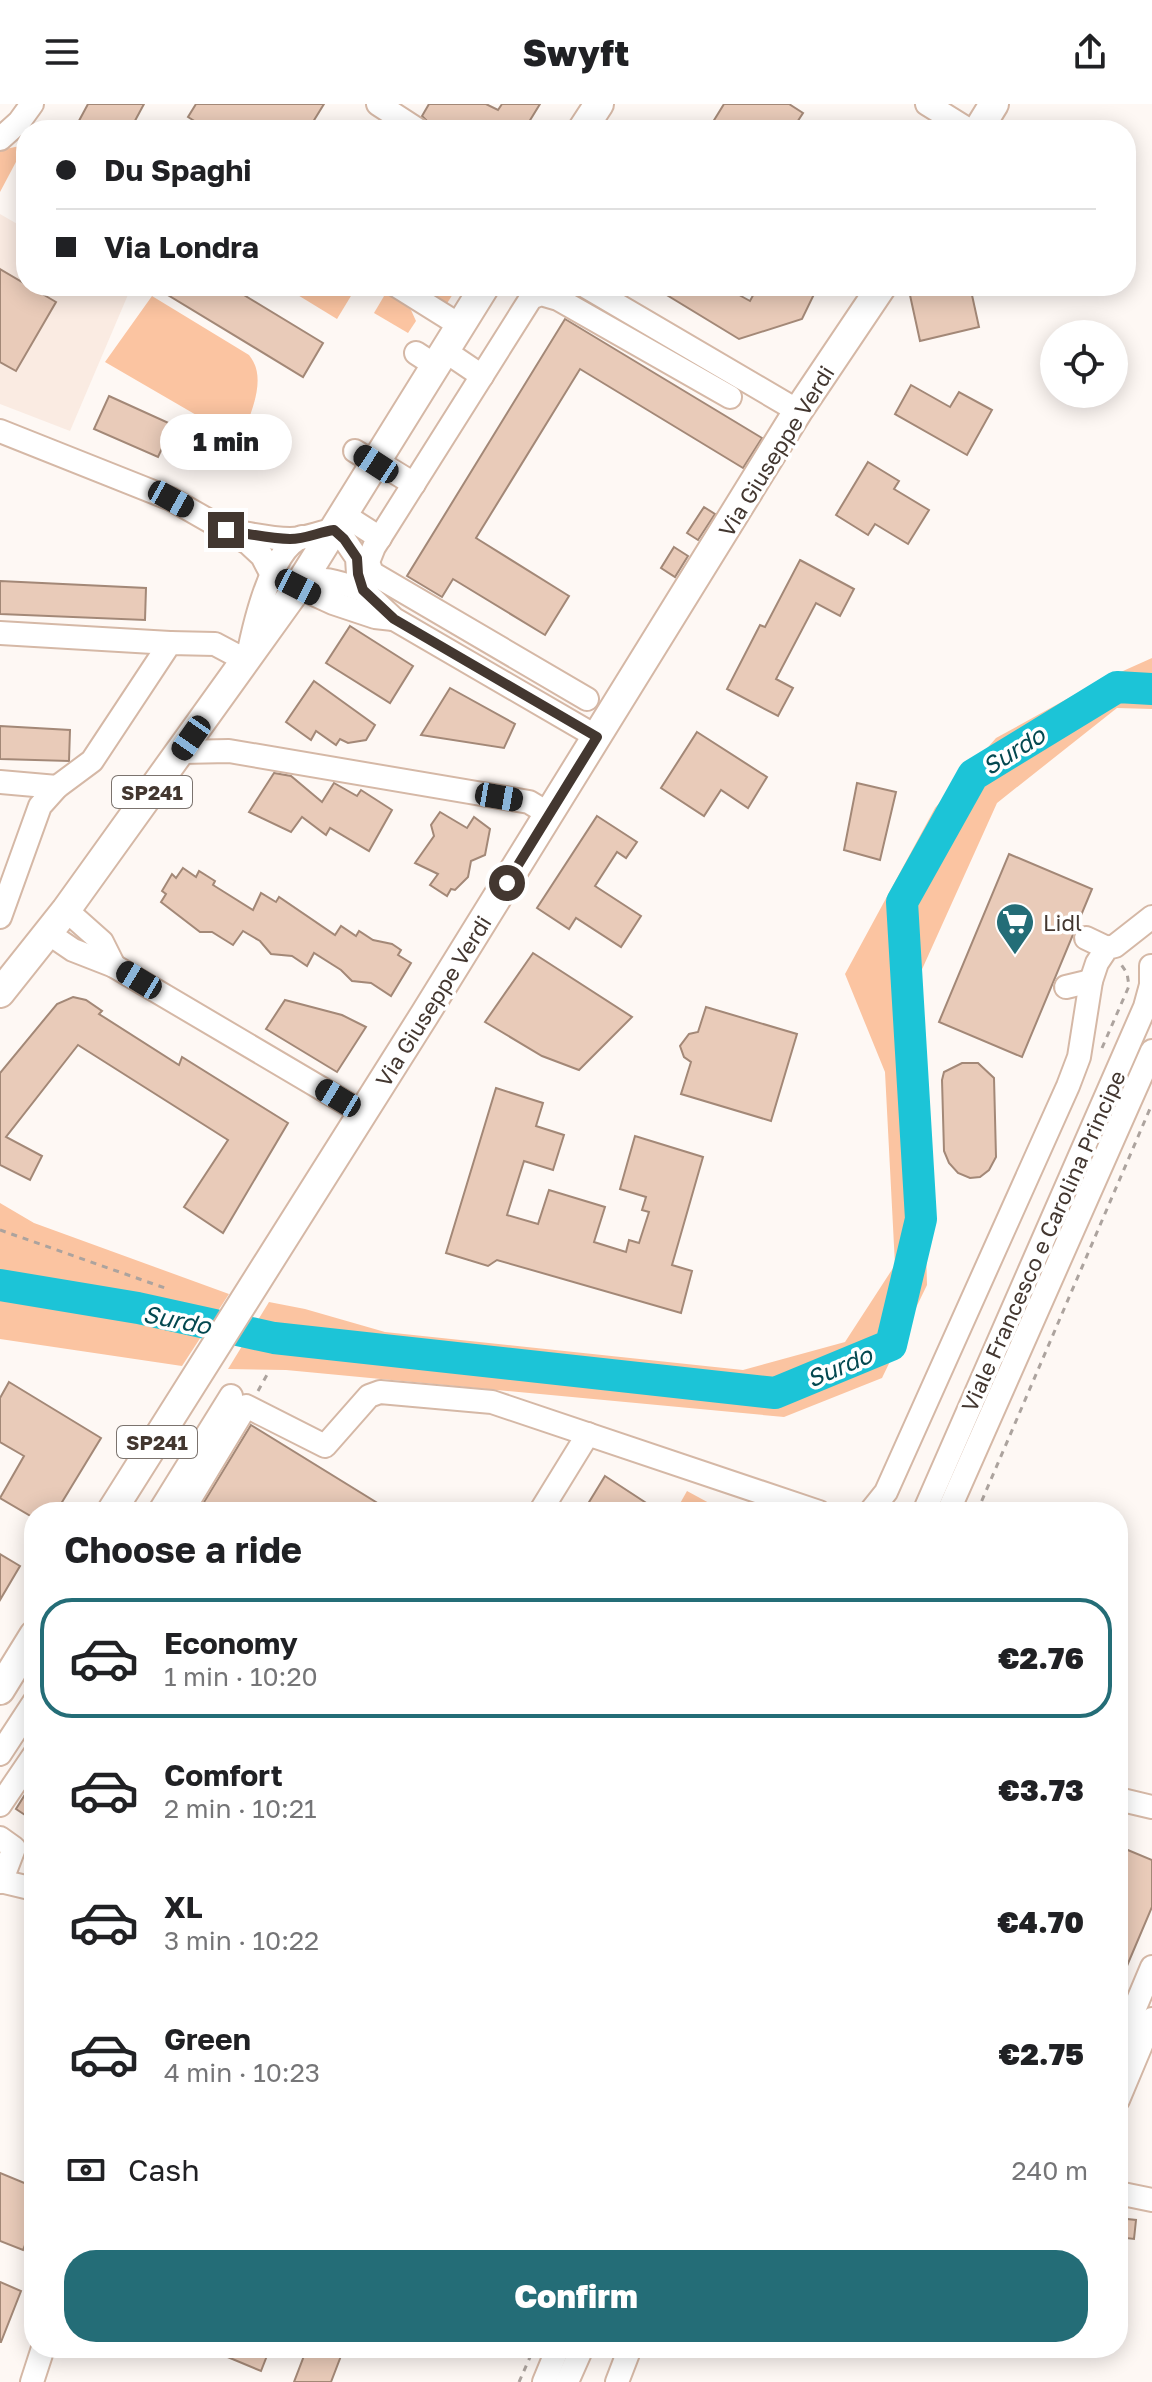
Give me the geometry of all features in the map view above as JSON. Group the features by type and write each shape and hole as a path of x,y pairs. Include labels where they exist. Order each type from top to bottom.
{"main road":[{"name":"SP241","path":"0,993 66,910 298,587 339,523 370,459 432,357 461,326 479,296"},
{"name":"Via Giuseppe Verdi","path":"118,1502 202,1372 798,411 875,296"},
{"path":"0,1690 24,1655"}],"street":[{"path":"378,104 403,120"},
{"path":"927,104 953,120"},
{"path":"0,139 16,125"},
{"path":"413,296 461,326"},
{"path":"536,296 531,298 368,562 372,573 587,699"},
{"path":"548,296 730,397"},
{"path":"602,296 798,411"},
{"path":"635,343 647,322"},
{"path":"432,357 482,376"},
{"path":"0,431 171,499 248,543 262,556 272,575 333,603 375,617 394,619"},
{"path":"370,459 414,484"},
{"path":"226,530 289,539 313,537 339,523 380,538"},
{"path":"339,523 344,539 357,558 363,590"},
{"path":"0,633 215,644 247,661 254,623 272,575 295,540 302,537"},
{"path":"298,587 310,579 320,578 363,590 394,619 597,737"},
{"path":"418,633 433,608"},
{"path":"0,917 40,806 57,787 92,761 170,643"},
{"path":"511,687 524,662"},
{"path":"181,752 229,751 529,802 549,814"},
{"path":"0,782 57,787"},
{"path":"66,910 102,942 114,966"},
{"path":"878,1502 886,1492 1068,1086 1082,1046 1091,981 1097,963 1111,947 1152,917"},
{"name":"Viale Francesco e Carolina Principe","path":"928,1502 1145,1007 1151,985 1143,936 1152,917"},
{"path":"48,933 73,950 114,966 363,1113"},
{"path":"1086,938 1149,964"},
{"path":"1066,987 1091,981"},
{"name":"Viale Francesco e Carolina Principe","path":"952,1502 1152,1051"},
{"path":"202,1372 238,1401 325,1446 369,1396 380,1392 492,1402 789,1502"},
{"path":"166,1502 238,1401"},
{"path":"187,1502 238,1401"},
{"path":"546,1502 588,1434"},
{"path":"0,1754 24,1717"},
{"path":"0,1805 24,1770"},
{"path":"1128,1801 1152,1807"},
{"path":"0,1838 14,1848 1,1881 24,1887"},
{"path":"1128,2024 1152,1967"},
{"path":"1128,2076 1152,2019"},
{"path":"1128,2195 1152,2200"},
{"path":"32,2382 40,2358"},
{"path":"544,2382 554,2358"},
{"path":"567,2382 578,2358"},
{"path":"617,2382 626,2358"}],"path":[{"path":"981,1502 1152,1104"},
{"path":"0,1230 165,1288"},
{"path":"519,2382 530,2358"}],"shaded area":[{"path":"16,147 16,162 0,192 0,150"},
{"path":"0,214 16,223 16,296 127,296 70,431 0,404"},
{"path":"152,296 249,355 257,375 256,397 241,441 105,362"},
{"path":"299,296 351,296 337,319"},
{"path":"384,296 393,296 411,310 416,321 408,333 374,313"},
{"path":"431,296 452,296 446,305"},
{"path":"1152,658 1152,709 1117,708 997,803 919,976 927,1285 882,1378 784,1417 286,1370 228,1369 269,1302 385,1332 743,1370 845,1342 895,1265 885,1072 845,974 935,808 996,738 1094,684"},
{"path":"0,1203 34,1223 229,1294 182,1366 0,1339"},
{"path":"687,1491 707,1502 681,1502"}],"building":[{"path":"88,104 144,104 135,120 79,120"},
{"path":"196,104 324,104 314,120 193,120 188,117"},
{"path":"429,104 486,104 498,110 502,104 540,104 530,120 426,120 422,116"},
{"path":"724,104 789,104 803,113 798,120 714,120"},
{"path":"0,269 16,278 16,296 46,296 56,302 16,371 0,362"},
{"path":"169,296 245,296 323,343 303,377"},
{"path":"668,296 741,296 750,301 753,296 813,296 802,319 739,339"},
{"path":"910,296 972,296 979,327 920,341"},
{"path":"565,319 762,438 743,468 580,369 476,538 569,596 545,635 453,579 442,597 407,576"},
{"path":"911,385 950,407 959,392 992,410 967,455 895,414"},
{"path":"109,396 173,425 158,457 94,429"},
{"path":"868,462 899,481 894,489 929,510 908,544 875,524 868,535 836,515"},
{"path":"704,507 715,514 698,540 687,533"},
{"path":"674,547 688,556 675,577 661,568"},
{"path":"800,560 854,589 840,616 816,603 776,679 793,688 778,716 727,689 760,625 765,627"},
{"path":"0,581 146,588 145,620 0,614"},
{"path":"350,626 413,666 390,703 326,663"},
{"path":"314,681 375,725 366,740 348,743 340,739 336,745 316,731 311,740 286,722"},
{"path":"450,688 515,724 504,748 421,735"},
{"path":"0,726 70,730 69,761 0,759"},
{"path":"697,732 767,777 748,808 721,790 704,816 661,788"},
{"path":"274,773 291,776 322,802 334,783 357,796 361,790 392,810 369,851 330,828 326,835 302,817 291,832 249,812"},
{"path":"857,783 896,792 880,860 844,850"},
{"path":"440,812 467,828 474,817 490,829 485,855 471,861 468,877 455,890 451,889 447,896 430,885 438,874 415,863 434,836 431,825"},
{"path":"597,816 637,842 626,858 617,852 595,886 641,916 621,947 576,918 569,929 537,908"},
{"name":"Lidl","path":"1009,854 1092,889 1022,1057 939,1022"},
{"path":"183,868 196,877 199,871 215,881 213,885 253,910 261,893 276,902 279,897 335,935 341,926 356,936 359,931 373,940 392,944 401,950 398,955 411,963 391,996 371,983 352,981 314,953 307,966 292,956 271,954 260,941 243,931 233,945 212,932 200,932 161,902 166,894 162,891 172,874 176,878"},
{"path":"533,953 632,1017 579,1070 542,1056 485,1022"},
{"path":"73,997 86,1000 102,1011 99,1014 179,1065 182,1057 288,1123 223,1233 184,1207 228,1140 78,1045 6,1137 42,1156 30,1180 0,1165 0,1073 57,1004"},
{"path":"285,1000 342,1015 366,1027 337,1072 266,1029"},
{"path":"706,1007 797,1034 771,1121 681,1094 691,1062 684,1057 680,1046 689,1034 698,1032"},
{"path":"962,1063 978,1063 994,1078 996,1157 989,1170 980,1177 970,1178 958,1173 944,1151 942,1080 944,1072"},
{"path":"496,1088 543,1103 536,1126 564,1135 553,1170 524,1161 507,1215 538,1224 549,1190 605,1207 594,1242 626,1252 629,1240 639,1243 649,1212 642,1210 646,1197 620,1189 635,1136 703,1157 672,1265 692,1271 681,1313 497,1260 488,1266 446,1253"},
{"path":"9,1382 101,1438 62,1502 24,1502 24,1512 0,1498 24,1456 0,1442 0,1398"},
{"path":"251,1425 376,1502 204,1502"},
{"path":"605,1476 645,1502 589,1502"},
{"path":"0,1554 20,1566 0,1600"},
{"path":"24,1796 24,1814 16,1809"},
{"path":"1128,1850 1152,1860 1152,1907 1128,1963"},
{"path":"0,2173 24,2183 24,2247 23,2250 0,2241"},
{"path":"1128,2219 1136,2220 1134,2239 1128,2238"},
{"path":"0,2282 21,2291 1,2342 0,2342"},
{"path":"230,2358 266,2358 261,2371"},
{"path":"303,2358 340,2358 331,2382 294,2382"}],"waterway":[{"name":"Surdo","path":"0,1285 138,1308 274,1338 775,1393 891,1345 921,1219 902,902 973,775 1117,687 1152,689"}],"place":[{"name":"Lidl","path":"1015,956"}],"route":[{"path":"226,530 289,539 313,537 323,531 334,530 357,558 363,590 394,619 597,737 507,883"}]}
